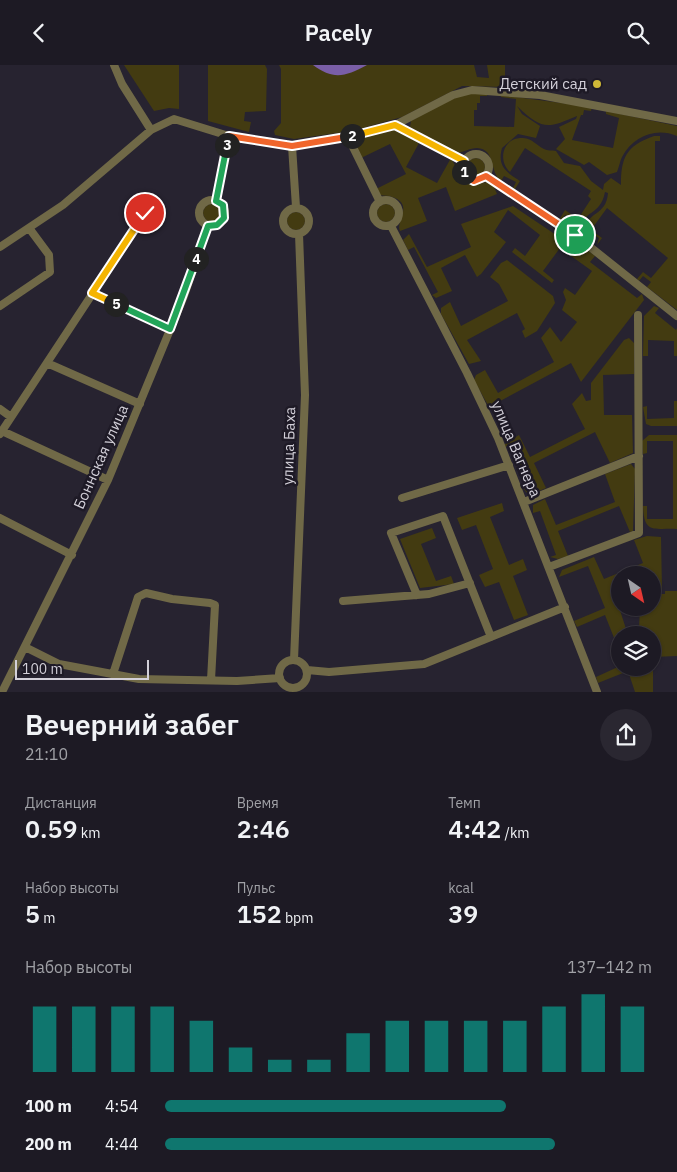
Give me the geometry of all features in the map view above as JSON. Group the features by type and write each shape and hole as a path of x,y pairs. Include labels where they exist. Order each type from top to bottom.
{"street":[{"path":"114,65 122,84 151,130"},
{"path":"0,247 29,229 82,189 151,130 174,119 229,136 292,146 348,137 395,125 453,95 472,90 540,95 677,121"},
{"path":"395,125 464,161"},
{"path":"216,201 229,136"},
{"path":"348,137 380,202"},
{"path":"292,146 296,207"},
{"path":"476,154 484,157 489,168 486,176 479,180 470,179 464,173 464,161 476,154"},
{"path":"486,176 575,235 677,317"},
{"path":"216,201 223,205 224,218 217,225 208,226 200,219 199,210 205,202 216,201"},
{"path":"390,201 397,206 399,218 391,226 381,225 374,219 374,211 380,202 390,201"},
{"path":"296,207 304,210 309,217 308,225 299,234 290,233 283,222 285,214 296,207"},
{"path":"108,480 1,432 145,213"},
{"name":"Боннская улица","path":"2,692 108,480 184,296 208,226"},
{"name":"улица Вагнера","path":"391,226 467,373 509,465 597,692"},
{"path":"0,306 50,272 49,255 29,229"},
{"name":"улица Баха","path":"294,659 305,395 299,234"},
{"path":"92,293 170,329"},
{"path":"550,567 639,533 638,315"},
{"path":"47,363 140,404"},
{"path":"0,409 11,417"},
{"path":"524,502 639,456"},
{"path":"402,498 509,465"},
{"path":"417,595 391,533 443,516 491,637"},
{"path":"0,518 72,555"},
{"path":"343,601 417,595 470,583"},
{"path":"114,674 138,597 146,593 215,605 211,680"},
{"path":"307,670 329,672 424,664 565,607"},
{"path":"25,647 59,664 139,679 211,680 280,678"},
{"path":"294,659 303,663 307,670 305,683 292,690 284,685 280,678 282,665 294,659"}],"shaded area":[{"path":"124,65 179,65 179,109 169,108 154,111"},
{"path":"208,65 265,65 267,69 266,111 245,112 244,121 251,122 249,132 208,121"},
{"path":"279,65 474,65 477,77 489,78 487,65 505,65 505,87 462,86 402,117 352,131 294,139 275,135 274,131 281,123 281,69"},
{"path":"313,65 367,65 346,74 333,75"},
{"path":"468,93 487,94 487,96 480,96 477,110 474,110 474,126 514,127 516,99 501,97 501,95 592,107 591,111 584,110 572,140 613,148 619,118 606,114 606,111 677,126 677,136 669,133 646,135 632,144 627,150 621,159 617,172 607,175 589,162 584,165 556,149 565,139 559,127 576,119 577,116 551,125 545,125 533,120 517,106 522,114 540,126 536,138 518,134 502,148 501,159 504,168 520,181 515,189 513,188 516,182 504,176 501,181 497,177 490,157 483,149 474,148 457,153 410,127 411,121 447,101"},
{"path":"393,129 419,143 406,167 437,183 451,158 464,182 472,185 487,182 494,187 497,194 455,211 446,187 418,198 427,221 400,231 399,227 403,213 402,204 391,196 380,195 376,189 406,174 390,144 361,158 354,141"},
{"path":"654,136 660,136 660,141 655,141 655,204 677,204 677,310 647,287 651,282 643,276 639,281 637,279 643,272 651,278 668,258 607,208 591,230 602,238 597,245 599,238 588,231 584,236 582,234 584,226 604,206 608,193 605,192 599,206 584,220 579,233 573,229 577,222 565,215 561,221 559,220 565,210 578,219 591,199 588,196 591,191 525,148 510,172 506,167 503,156 504,150 511,141 523,138 532,141 545,150 556,151 564,163 580,166 591,181 603,190 604,184 611,178 621,185 622,168 631,149"},
{"path":"476,158 482,161 485,167 482,173 476,176 470,173 467,167 470,161"},
{"path":"212,204 218,207 221,213 218,219 212,222 206,219 203,213 206,207"},
{"path":"386,204 392,207 395,213 392,219 386,222 380,219 377,213 380,207"},
{"path":"513,206 571,245 575,240 595,256 590,262 637,298 642,294 644,300 581,382 571,363 489,407 474,380 476,375 485,370 498,393 554,362 541,338 550,327 561,342 577,322 562,310 566,300 563,292 565,288 575,295 592,271 560,248 543,271 554,280 552,283 512,252 515,248 525,256 540,235 508,210 494,232 506,242 481,274 477,277 465,255 441,268 452,291 436,298 432,295 438,292 414,247 408,250 403,240 409,234 427,267 471,247 461,224"},
{"path":"296,212 302,215 305,221 302,227 296,230 290,227 287,221 290,215"},
{"path":"507,260 553,296 555,303 537,331 525,338 522,331 525,329 517,313 467,340 481,361 469,364 441,314 441,308 450,302 461,326 508,301 499,284 490,277 501,263"},
{"path":"654,306 659,308 655,313 676,330 677,328 677,356 674,356 674,341 648,340 648,356 643,356 644,316"},
{"path":"629,338 634,343 634,374 603,375 604,415 632,415 633,453 610,463 595,432 534,463 546,488 532,494 527,493 523,488 529,485 511,445 505,447 505,444 519,435 530,457 585,429 572,404 582,393 586,401 591,400 591,383 624,340"},
{"path":"674,401 677,401 677,426 651,426 646,424 643,407 647,406 647,419 674,418"},
{"path":"649,435 677,435 677,529 651,528 645,521 643,506 647,506 647,519 673,519 673,441 647,441 647,453 643,454 642,441"},
{"path":"631,464 635,469 633,531 630,532 619,506 558,531 568,556 558,559 550,557 556,555 540,511 533,513 533,505 545,499 556,525 615,502 605,474"},
{"path":"502,503 504,511 490,517 509,565 523,559 527,570 513,576 528,615 514,620 499,582 485,587 479,575 493,569 476,525 462,530 457,518"},
{"path":"432,528 436,538 421,544 436,581 451,576 454,584 420,588 400,539"},
{"path":"647,536 661,537 662,590 661,566 636,566 643,563 634,540"},
{"path":"594,557 604,579 611,576 611,616 622,616 625,626 611,626 611,630 605,615 577,627 574,621 605,608 588,566 559,577 562,570"},
{"path":"665,591 677,591 677,656 661,657 661,626 639,626 640,616 661,616 661,594 665,594"},
{"path":"611,670 611,676 616,676 598,683 596,677"},
{"path":"630,676 653,676 653,692 635,692"}],"place":[{"name":"Детский сад","path":"597,84"}],"route":[{"path":"145,213 92,293 170,329 184,296 208,226 217,225 224,218 223,205 216,201 229,136 292,146 348,137 395,125 464,161 463,169 466,177 474,181 483,179 486,176 575,235"}]}
